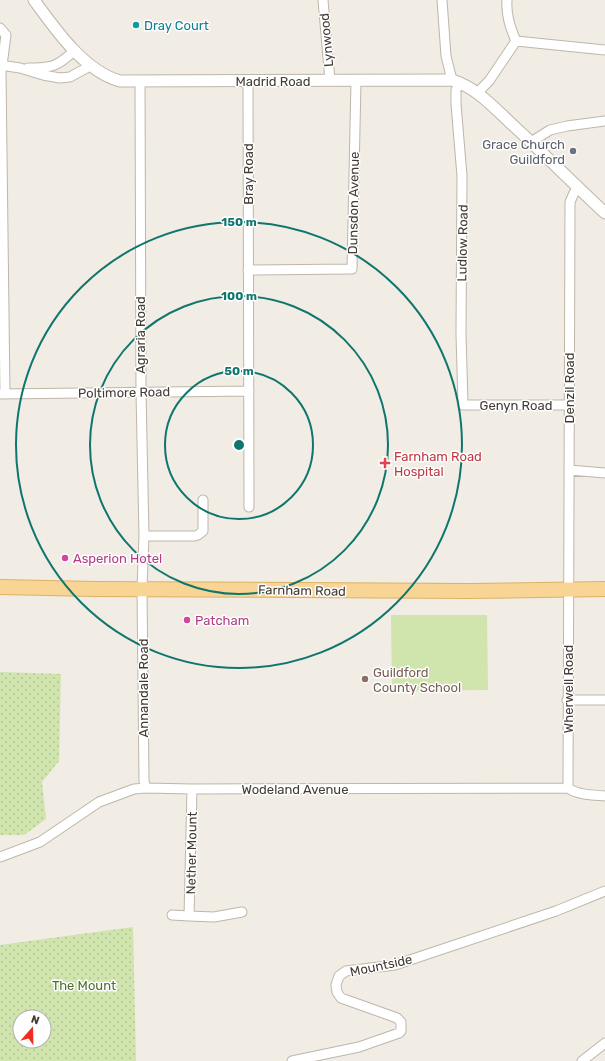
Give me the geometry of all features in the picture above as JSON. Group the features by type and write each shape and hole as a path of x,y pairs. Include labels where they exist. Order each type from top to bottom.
{"main road":[{"name":"Farnham Road","path":"0,587 468,591 605,589"}],"street":[{"name":"Madrid Road","path":"34,0 74,50 90,66 110,78 120,81 456,81"},
{"name":"Lynwood","path":"323,0 330,80"},
{"path":"442,0 446,56 456,81 478,92 605,213"},
{"path":"507,0 509,25 516,40"},
{"path":"0,28 6,35 1,65 3,394"},
{"path":"478,92 489,81 516,40"},
{"path":"516,40 605,50"},
{"path":"20,68 54,66 59,64 74,50"},
{"path":"1,65 60,78 75,74 90,66"},
{"name":"Dunsdon Avenue","path":"248,270 352,269 356,80"},
{"name":"Bray Road","path":"248,81 248,507"},
{"name":"Ludlow Road","path":"456,81 456,104 462,176 461,334 463,405"},
{"name":"Agraria Road","path":"140,82 140,392 144,536 142,588"},
{"path":"531,142 550,130 567,126 605,121"},
{"name":"Denzil Road","path":"569,589 568,405 570,202 574,192 578,188"},
{"name":"Poltimore Road","path":"3,394 249,391"},
{"name":"Genyn Road","path":"463,405 568,405"},
{"path":"569,470 605,473"},
{"path":"144,536 198,535 203,531 203,500"},
{"name":"Annandale Road","path":"142,588 144,780 146,788"},
{"name":"Wherwell Road","path":"568,788 567,700 569,589"},
{"path":"567,700 605,700"},
{"name":"Wodeland Avenue","path":"0,857 40,842 100,802 134,790 146,788 568,788 573,792 582,794 605,796"},
{"name":"Nether Mount","path":"189,916 192,789"},
{"name":"Mountside","path":"292,1061 359,1048 401,1031 401,1022 397,1018 341,998 337,992 336,985 339,976 346,971 395,965 556,911 605,891"},
{"path":"172,916 214,917 242,912"},
{"path":"582,1061 605,1043"}],"green space":[{"path":"391,615 487,615 488,690 392,691"},
{"path":"0,672 61,674 59,761 42,782 46,819 24,835 0,835"},
{"name":"The Mount","path":"133,927 136,1061 0,1061 0,945"}],"place":[{"name":"Dray Court","path":"136,25"},
{"name":"Grace Church Guildford","path":"573,151"},
{"name":"Farnham Road Hospital","path":"385,463"},
{"name":"Asperion Hotel","path":"65,558"},
{"name":"Patcham","path":"187,620"},
{"name":"Guildford County School","path":"365,679"}]}
